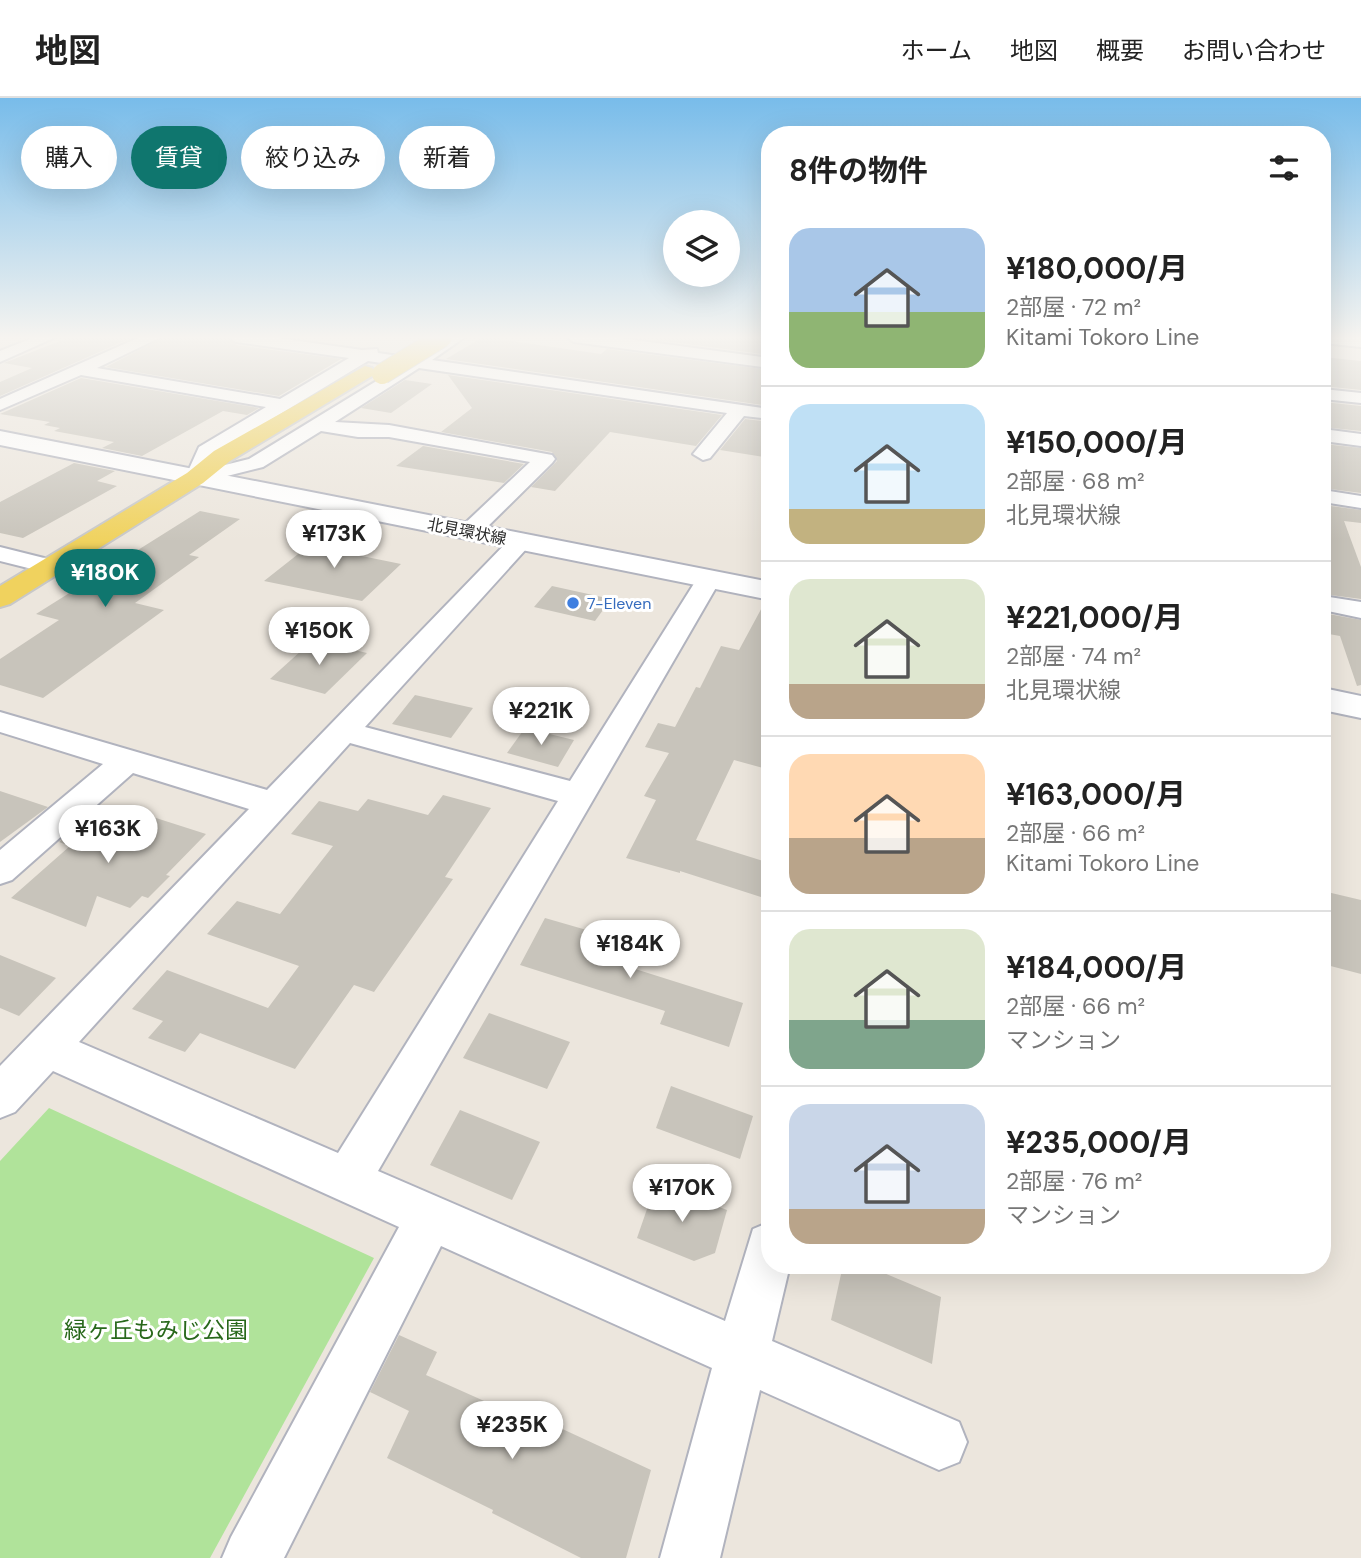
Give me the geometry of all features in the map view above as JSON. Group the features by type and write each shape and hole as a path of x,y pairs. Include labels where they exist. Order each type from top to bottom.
{"main road":[{"path":"0,598 195,478 243,460 319,405"},
{"name":"北見環状線","path":"0,438 761,589"},
{"path":"1331,700 1361,706"}],"street":[{"path":"195,478 206,451 282,405"},
{"path":"195,478 256,463 351,405"},
{"path":"705,405 761,414"},
{"path":"703,454 738,410"},
{"path":"320,425 358,431 389,431 545,459 468,531"},
{"path":"1331,436 1361,440"},
{"path":"1331,497 1361,502"},
{"path":"0,1097 520,541"},
{"path":"0,554 52,567"},
{"path":"347,1181 709,579"},
{"path":"1331,604 1361,610"},
{"path":"0,722 275,805"},
{"path":"342,731 578,795"},
{"path":"0,870 127,761"},
{"path":"47,1048 939,1442"},
{"path":"252,1558 429,1219"},
{"path":"690,1558 763,1274"}],"green space":[{"name":"緑ヶ丘もみじ公園","path":"49,1108 374,1258 210,1558 0,1558 0,1161"}],"building":[{"path":"20,405 242,405 259,408 247,415 223,411 142,456 102,448 114,442 54,431 60,428 44,425 50,422 0,414"},
{"path":"366,405 402,405 391,413 361,408"},
{"path":"470,405 654,405 722,415 696,446 610,432 555,491 531,487 557,461 552,452 441,432 472,408"},
{"path":"1331,405 1361,406 1361,431 1331,428"},
{"path":"745,419 761,421 761,457 720,450"},
{"path":"1331,445 1361,448 1361,493 1331,489"},
{"path":"423,446 524,464 504,483 396,466"},
{"path":"74,463 115,471 97,481 117,486 23,538 0,533 0,502"},
{"path":"1331,506 1361,510 1361,523 1344,521 1361,567 1361,599 1331,595"},
{"path":"200,511 240,519 189,555 199,557 135,603 164,610 43,698 0,685 0,659 59,620 36,614"},
{"path":"321,536 363,545 352,554 401,564 362,601 264,581"},
{"name":"7-Eleven","path":"552,586 611,599 595,621 534,607"},
{"path":"761,609 761,768 734,760 696,840 761,860 761,897 680,871 626,858 656,800 644,796 669,753 645,747 658,723 675,727 696,687 700,688 721,646 739,650"},
{"path":"1331,614 1361,620 1361,685 1357,686 1340,636 1331,634"},
{"path":"313,640 367,653 325,694 270,679"},
{"path":"415,695 473,708 451,738 392,724"},
{"path":"525,728 574,740 558,767 507,753"},
{"path":"0,791 48,807 0,842"},
{"path":"443,795 491,808 445,877 453,879 374,992 354,985 295,1069 200,1033 185,1052 148,1038 163,1021 132,1009 167,970 268,1008 299,966 207,934 237,901 280,914 333,846 291,834 319,801 358,811 368,799 428,815"},
{"path":"99,807 151,823 156,818 206,834 166,875 170,876 148,898 142,896 130,908 97,896 86,927 11,898 70,846 59,842"},
{"path":"1331,893 1361,900 1361,974 1331,966"},
{"path":"545,918 642,946 632,968 743,1003 729,1047 660,1024 665,1011 520,965"},
{"path":"0,955 56,978 19,1016 0,1008"},
{"path":"489,1013 570,1042 547,1089 463,1058"},
{"path":"671,1086 753,1116 740,1159 656,1128"},
{"path":"460,1110 540,1142 512,1200 430,1165"},
{"path":"656,1183 727,1210 715,1253 694,1261 637,1238"},
{"path":"841,1274 886,1274 941,1297 932,1364 831,1320"},
{"path":"399,1335 437,1352 426,1375 527,1420 530,1414 651,1470 626,1558 581,1558 492,1513 493,1510 387,1458 409,1411 370,1392"}],"place":[{"name":"7-Eleven","path":"573,603"}]}
